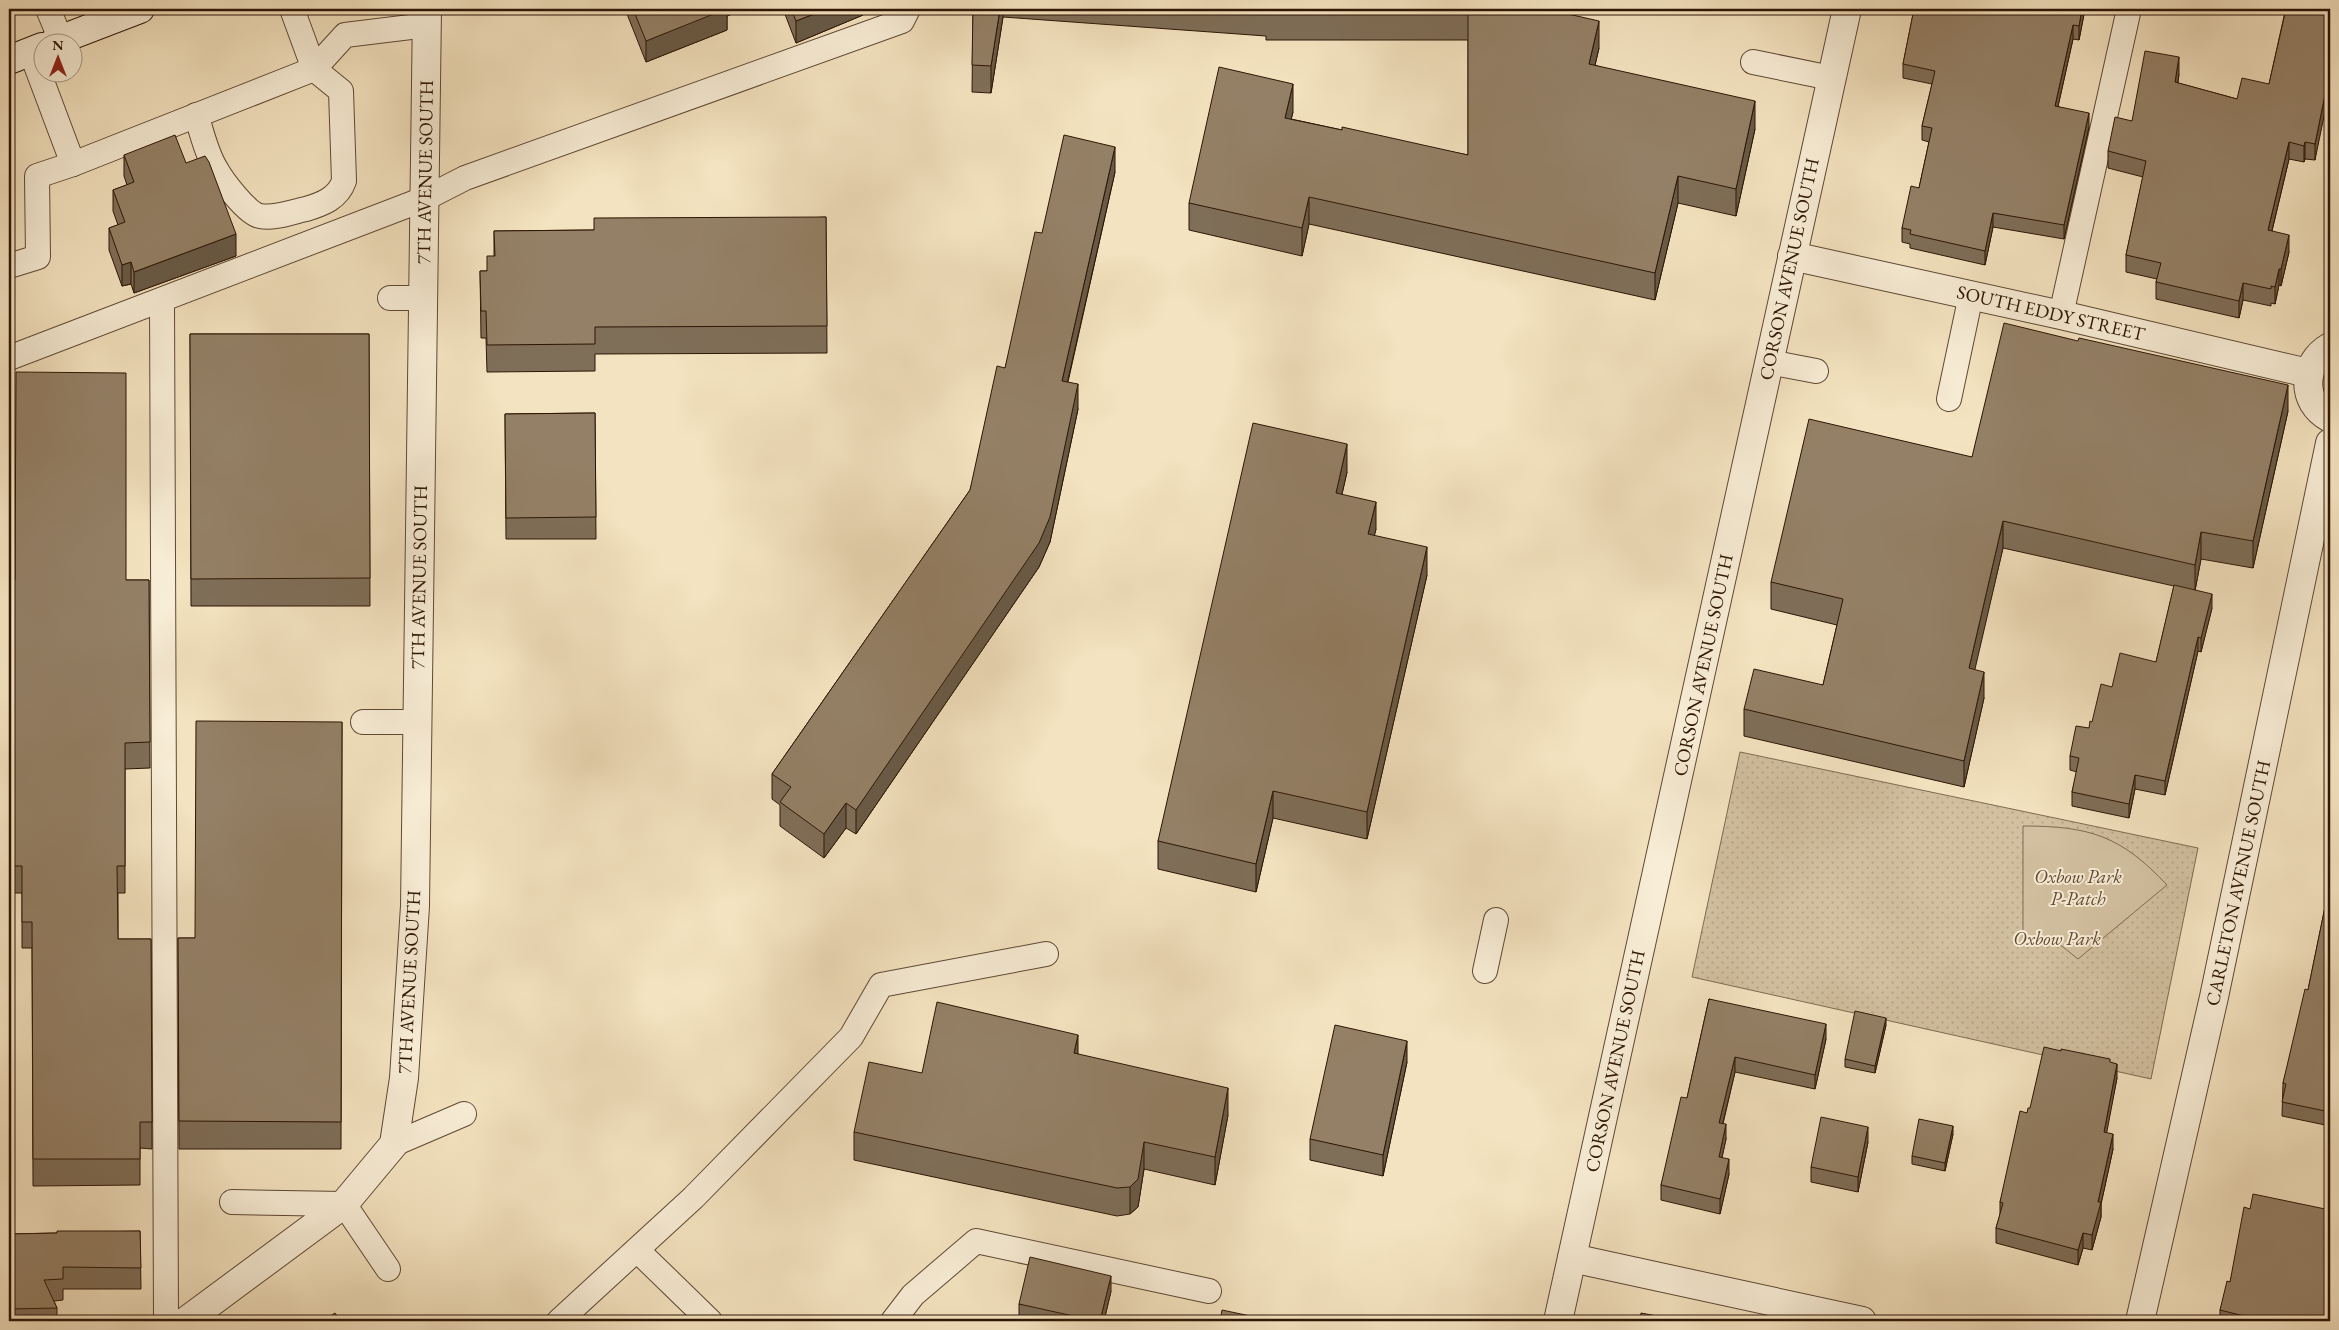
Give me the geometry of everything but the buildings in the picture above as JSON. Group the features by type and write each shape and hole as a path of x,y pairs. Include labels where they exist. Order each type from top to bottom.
{"street":[{"path":"80,32 140,9"},
{"name":"CORSON AVENUE SOUTH","path":"1558,1321 1847,9"},
{"name":"7TH AVENUE SOUTH","path":"394,1144 404,1078 414,916 427,17"},
{"name":"SOUTH EDDY STREET","path":"1792,256 2061,315 2308,373"},
{"path":"2330,347 2322,352 2313,362 2308,373 2307,386 2311,399 2318,409 2330,418"},
{"name":"CARLETON AVENUE SOUTH","path":"2140,1321 2214,997 2330,443"},
{"path":"186,1321 344,1204 394,1144"},
{"path":"1572,1258 1856,1321"}],"lane":[{"path":"43,32 48,9"},
{"path":"196,115 215,169 244,206 258,216 274,216 314,207 332,199 340,190 344,181 340,92 314,69 292,9"},
{"path":"9,358 424,199 465,178 902,20 908,9"},
{"path":"2061,315 2128,9"},
{"path":"9,266 38,258 37,176 314,69 345,36 427,17"},
{"path":"1753,62 1831,78"},
{"path":"49,82 72,164"},
{"path":"1949,399 1971,295"},
{"path":"390,298 423,298"},
{"path":"162,300 166,1321"},
{"path":"1769,362 1816,371"},
{"path":"363,722 417,722"},
{"path":"1485,971 1496,920"},
{"path":"559,1321 693,1198 851,1037 881,985 1046,954"},
{"path":"394,1144 464,1114"},
{"path":"232,1202 344,1204 388,1269"},
{"path":"893,1321 913,1295 976,1240 1209,1291"},
{"path":"637,1250 710,1321"}],"green space":[{"name":"Oxbow Park","path":"1740,752 2198,848 2151,1079 1692,977"},
{"name":"Oxbow Park P-Patch","path":"2023,826 2067,828 2103,837 2135,855 2167,885 2078,959 2053,939 2023,940"}]}
